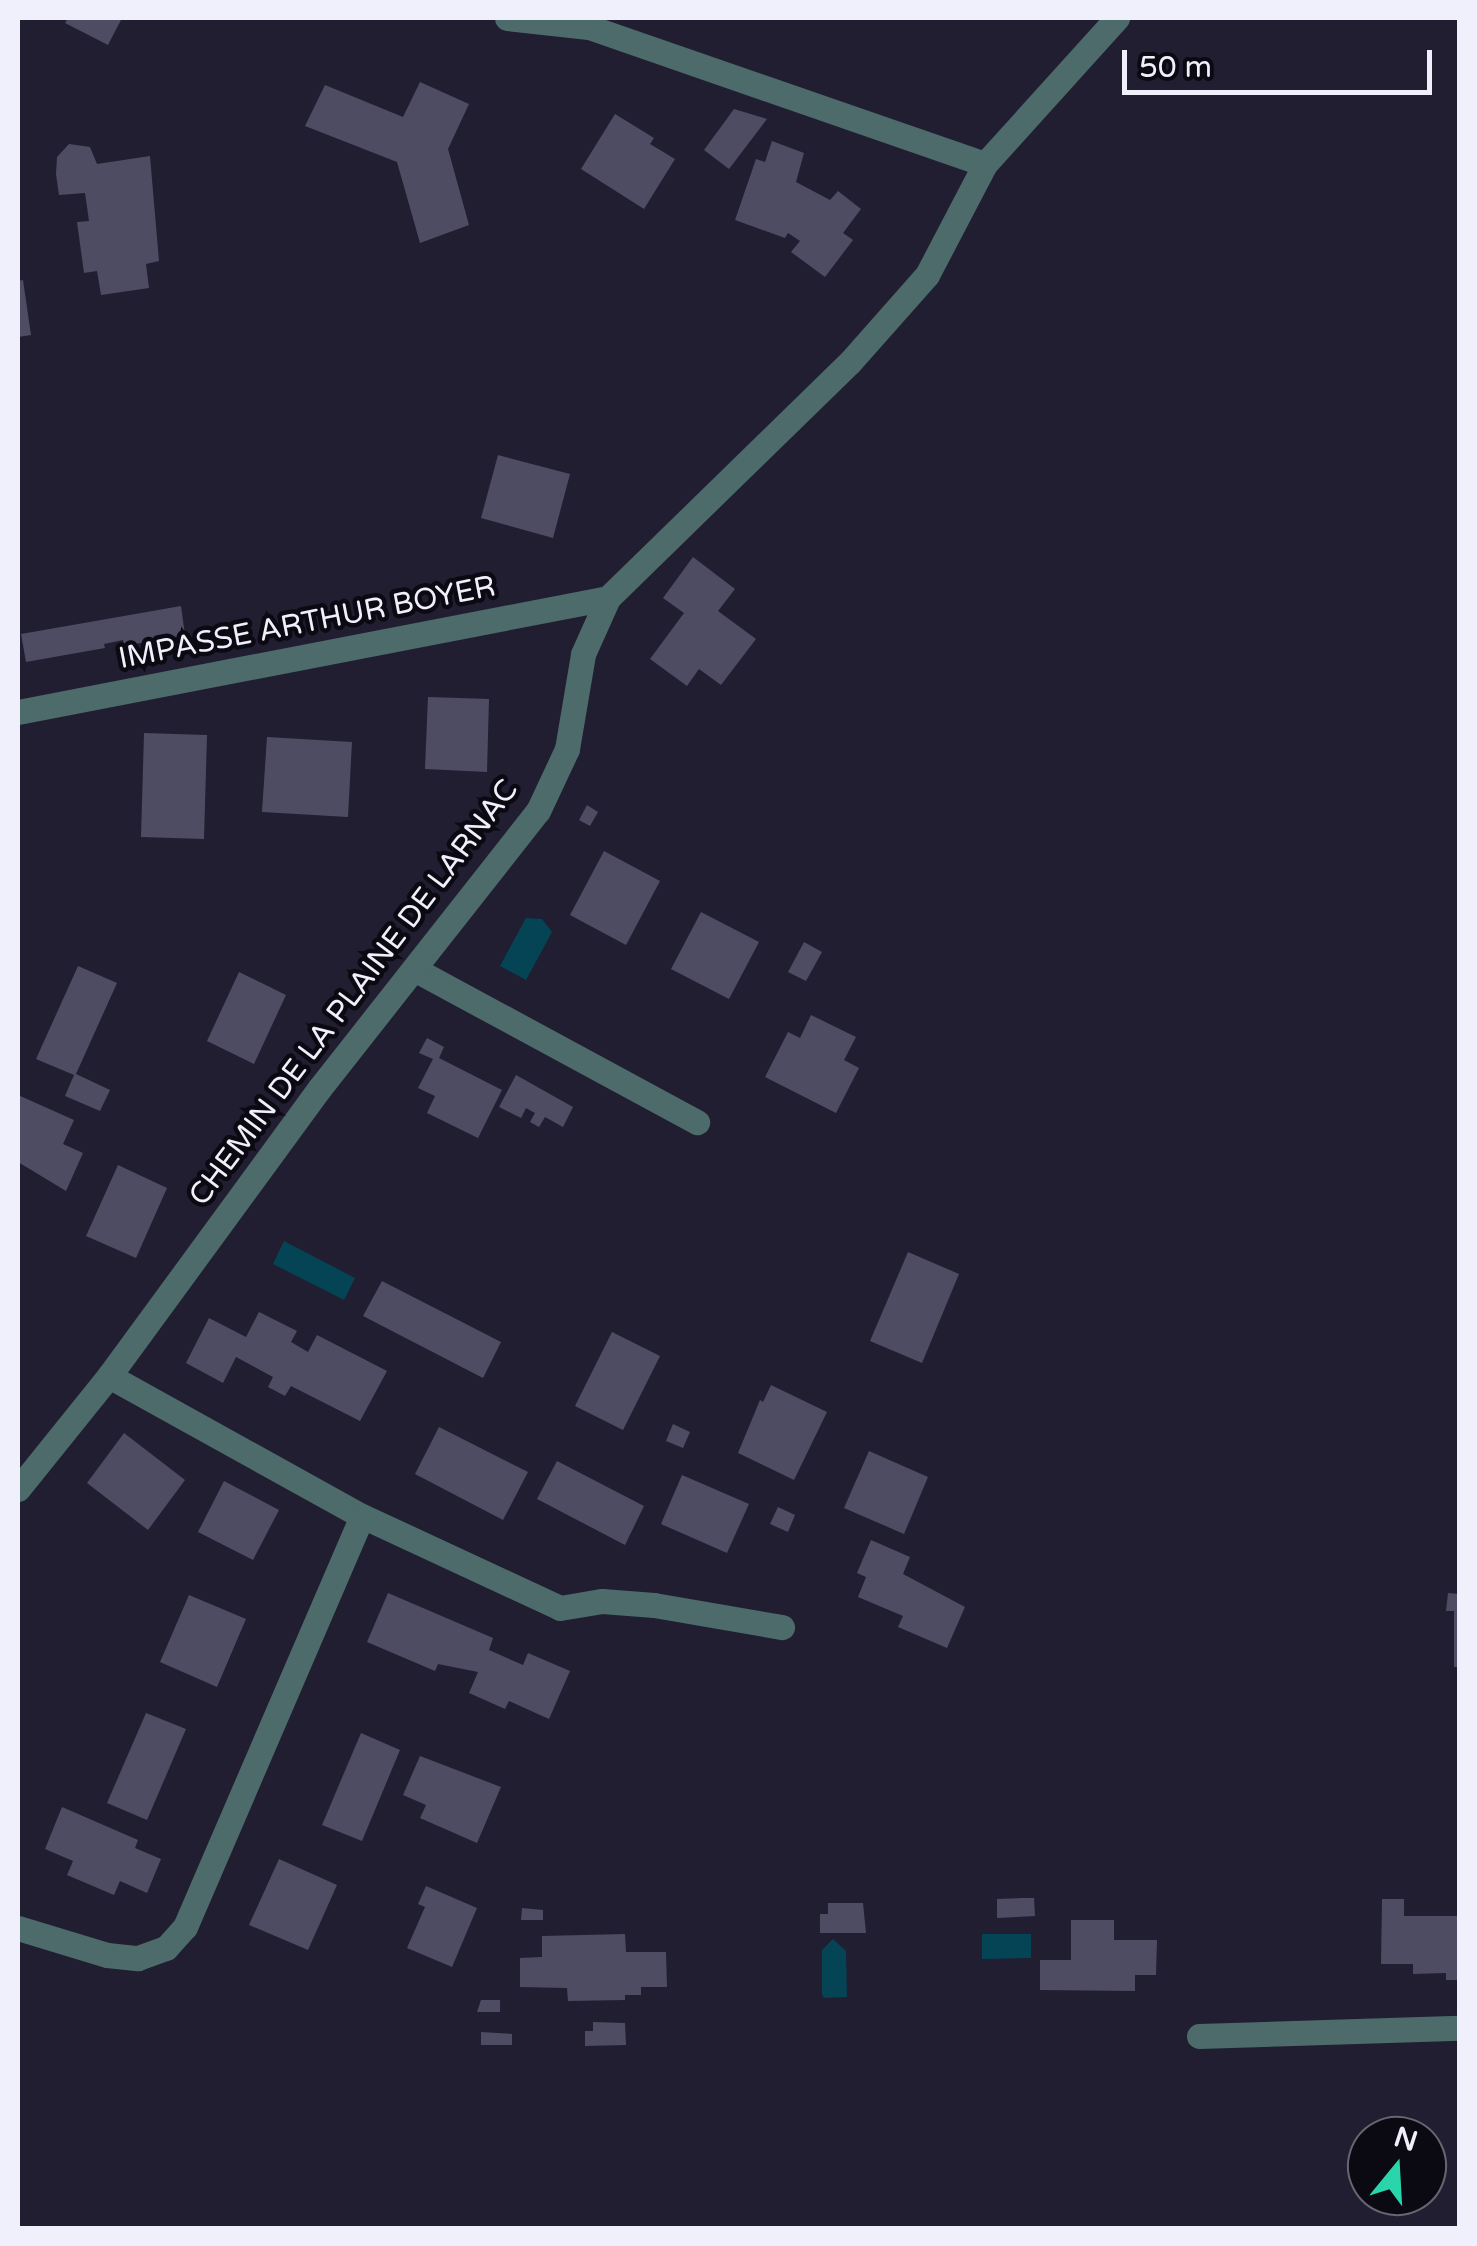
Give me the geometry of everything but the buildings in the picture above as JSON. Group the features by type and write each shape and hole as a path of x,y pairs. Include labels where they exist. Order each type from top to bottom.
{"street":[{"path":"507,18 589,27 985,164"},
{"name":"CHEMIN DE LA PLAINE DE LARNAC","path":"18,1488 109,1376 319,1089 538,811 567,749 583,654 608,598 876,333 926,275 985,164 1117,18"},
{"name":"IMPASSE ARTHUR BOYER","path":"18,712 608,598"},
{"path":"414,969 697,1122"},
{"path":"109,1376 362,1516 560,1608 602,1601 654,1605 782,1627"},
{"path":"18,1928 107,1956 138,1958 166,1948 184,1927 362,1516"},
{"path":"1199,2036 1460,2028"}],"water":[{"path":"526,918 542,919 552,932 526,980 500,966"},
{"path":"284,1241 355,1278 344,1300 273,1264"},
{"path":"982,1934 1031,1934 1031,1958 982,1959"},
{"path":"833,1939 846,1951 847,1997 824,1998 822,1950"}]}
